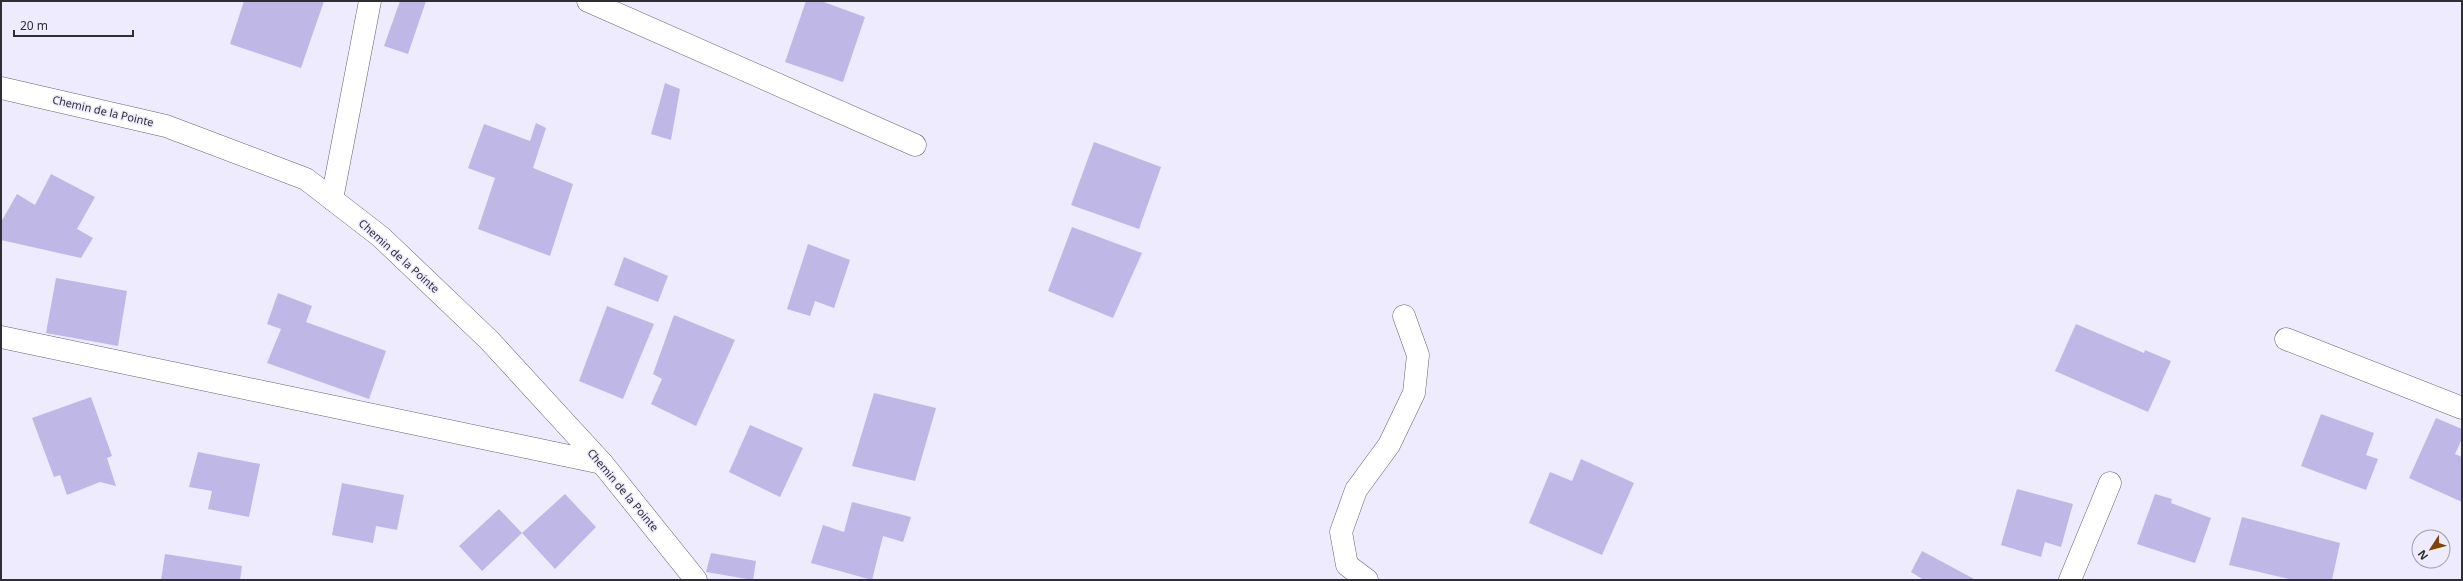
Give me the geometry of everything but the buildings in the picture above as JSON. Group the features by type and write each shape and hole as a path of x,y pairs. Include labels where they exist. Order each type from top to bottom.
{"street":[{"path":"332,199 370,1"},
{"path":"588,1 915,145"},
{"name":"Chemin de la Pointe","path":"1,88 166,126 306,179 381,237 489,340 602,463 696,580"},
{"path":"1367,580 1346,565 1341,532 1356,490 1389,445 1414,393 1418,355 1404,316"},
{"path":"1,337 602,463"},
{"path":"2286,339 2462,408"},
{"path":"2070,580 2110,483"}]}
